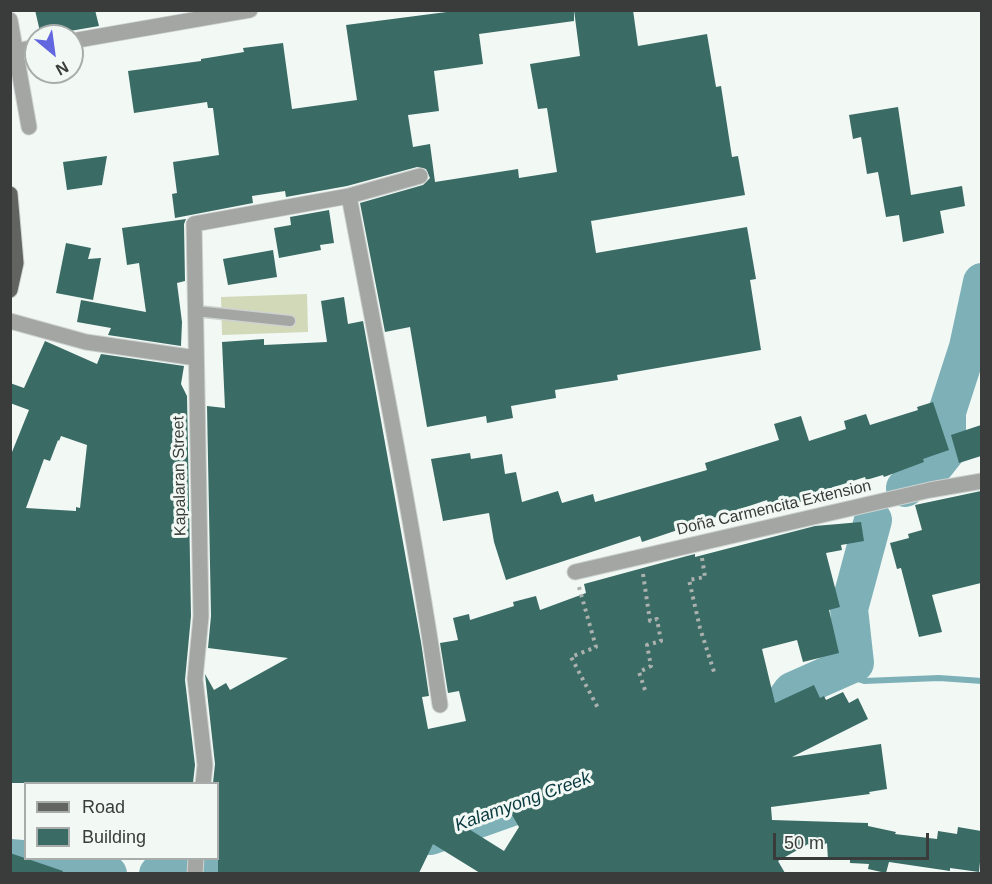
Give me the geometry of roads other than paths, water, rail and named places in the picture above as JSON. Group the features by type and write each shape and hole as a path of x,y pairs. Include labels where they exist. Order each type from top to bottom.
{"main road":[{"path":"10,194 16,263 10,290"}],"street":[{"path":"84,38 174,17 250,10"},
{"path":"10,20 29,127"},
{"path":"15,51 24,49"},
{"path":"420,176 349,196 403,478 440,705"},
{"name":"Kapalaran Street","path":"203,782 205,765 195,679 201,616 194,224 349,196"},
{"path":"10,321 86,342 196,358"},
{"name":"Doña Carmencita Extension","path":"575,572 930,490 981,481"}],"lane":[{"path":"196,311 290,321"}],"waterway":[{"name":"Kalamyong Creek","path":"905,488 936,464 947,450 947,412 968,347 982,282"},
{"name":"Kalamyong Creek","path":"747,710 789,706 787,698 792,691 855,663 849,609 873,520"},
{"path":"835,672 864,681 939,678 982,681"},
{"name":"Kalamyong Creek","path":"412,835 430,836 557,791"},
{"name":"Kalamyong Creek","path":"219,860 266,847"},
{"name":"Kalamyong Creek","path":"10,858 24,859"},
{"name":"Kalamyong Creek","path":"34,860 81,864 108,874"},
{"name":"Kalamyong Creek","path":"158,874 219,860"}]}
